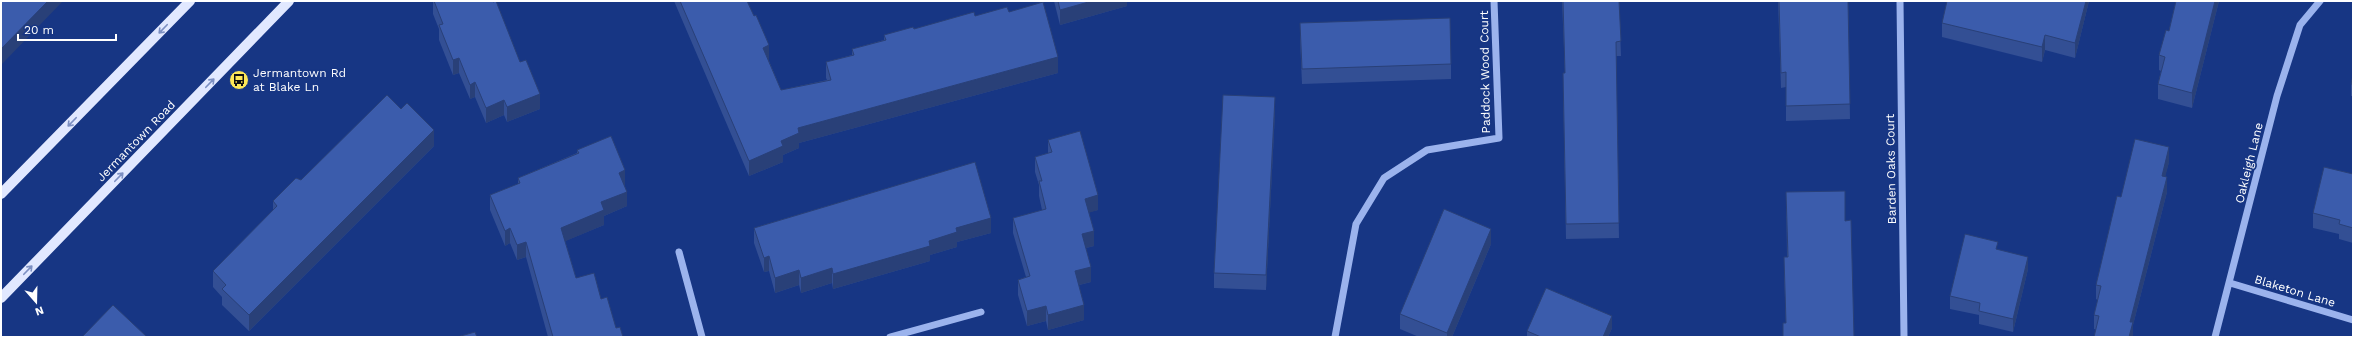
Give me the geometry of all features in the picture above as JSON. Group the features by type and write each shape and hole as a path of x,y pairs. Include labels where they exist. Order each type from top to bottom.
{"main road":[{"path":"1,194 190,1"},
{"name":"Jermantown Road","path":"1,298 290,1"}],"street":[{"name":"Paddock Wood Court","path":"1335,337 1356,224 1384,178 1427,150 1499,138 1494,1"},
{"name":"Barden Oaks Court","path":"1900,1 1904,337"},
{"name":"Oakleigh Lane","path":"2216,337 2279,89 2300,25 2320,1"},
{"path":"679,252 702,337"},
{"name":"Blaketon Lane","path":"2230,283 2353,320"},
{"path":"890,337 981,312"}],"building":[{"path":"1,1 48,1 1,49"},
{"path":"434,1 496,1 520,62 526,60 540,94 507,107 504,100 486,108 475,82 470,85 459,58 453,60 439,25 443,24"},
{"path":"680,1 747,1 754,16 756,15 769,45 763,48 781,90 831,80 826,62 854,55 852,49 886,40 884,35 913,27 914,29 974,12 975,16 1007,7 1009,12 1043,2 1058,57 798,128 799,133 781,141 783,146 749,161"},
{"path":"1058,1 1092,1 1060,10"},
{"path":"1563,1 1619,1 1621,41 1616,42 1619,223 1566,224"},
{"path":"1779,1 1848,1 1850,104 1786,106 1786,72 1781,73"},
{"path":"1947,1 2086,1 2075,43 2045,35 2042,47 1942,23"},
{"path":"2176,1 2215,1 2192,93 2158,84 2165,57 2159,55 2166,30 2169,31"},
{"path":"1450,18 1451,64 1302,69 1300,23"},
{"path":"387,95 401,109 407,103 434,130 249,315 222,289 226,285 213,271 277,206 273,201 296,178 301,180"},
{"path":"1223,95 1275,97 1266,275 1214,273"},
{"path":"1080,131 1098,195 1085,199 1094,231 1082,234 1091,267 1075,271 1084,305 1048,315 1046,306 1027,311 1018,280 1030,276 1013,218 1046,209 1039,181 1042,181 1035,157 1052,152 1048,140"},
{"path":"611,136 625,170 619,173 627,192 601,202 604,210 561,228 576,278 594,273 601,299 607,297 616,328 620,327 623,337 553,337 526,242 517,245 510,228 505,231 490,195 520,183 518,178 579,153 577,150"},
{"path":"2135,139 2169,147 2162,176 2167,177 2130,322 2133,322 2129,337 2094,337 2099,316 2094,315 2101,286 2096,285 2117,196 2121,197"},
{"path":"975,162 991,218 956,228 957,232 929,241 930,246 833,274 832,268 801,278 799,270 775,278 769,256 764,258 754,228"},
{"path":"2324,167 2353,174 2353,228 2339,224 2340,220 2313,213"},
{"path":"1845,191 1845,221 1851,220 1854,337 1783,337 1783,323 1786,323 1784,257 1788,257 1786,192"},
{"path":"1444,209 1491,229 1447,333 1400,314"},
{"path":"1965,234 1998,242 1996,249 2028,257 2013,319 1979,311 1980,303 1950,296"},
{"path":"1546,288 1612,316 1603,337 1541,337 1527,331"},
{"path":"113,305 147,337 82,337"},
{"path":"475,332 477,337 457,337"}],"place":[{"name":"Jermantown Rd at Blake Ln","path":"239,80"}]}
